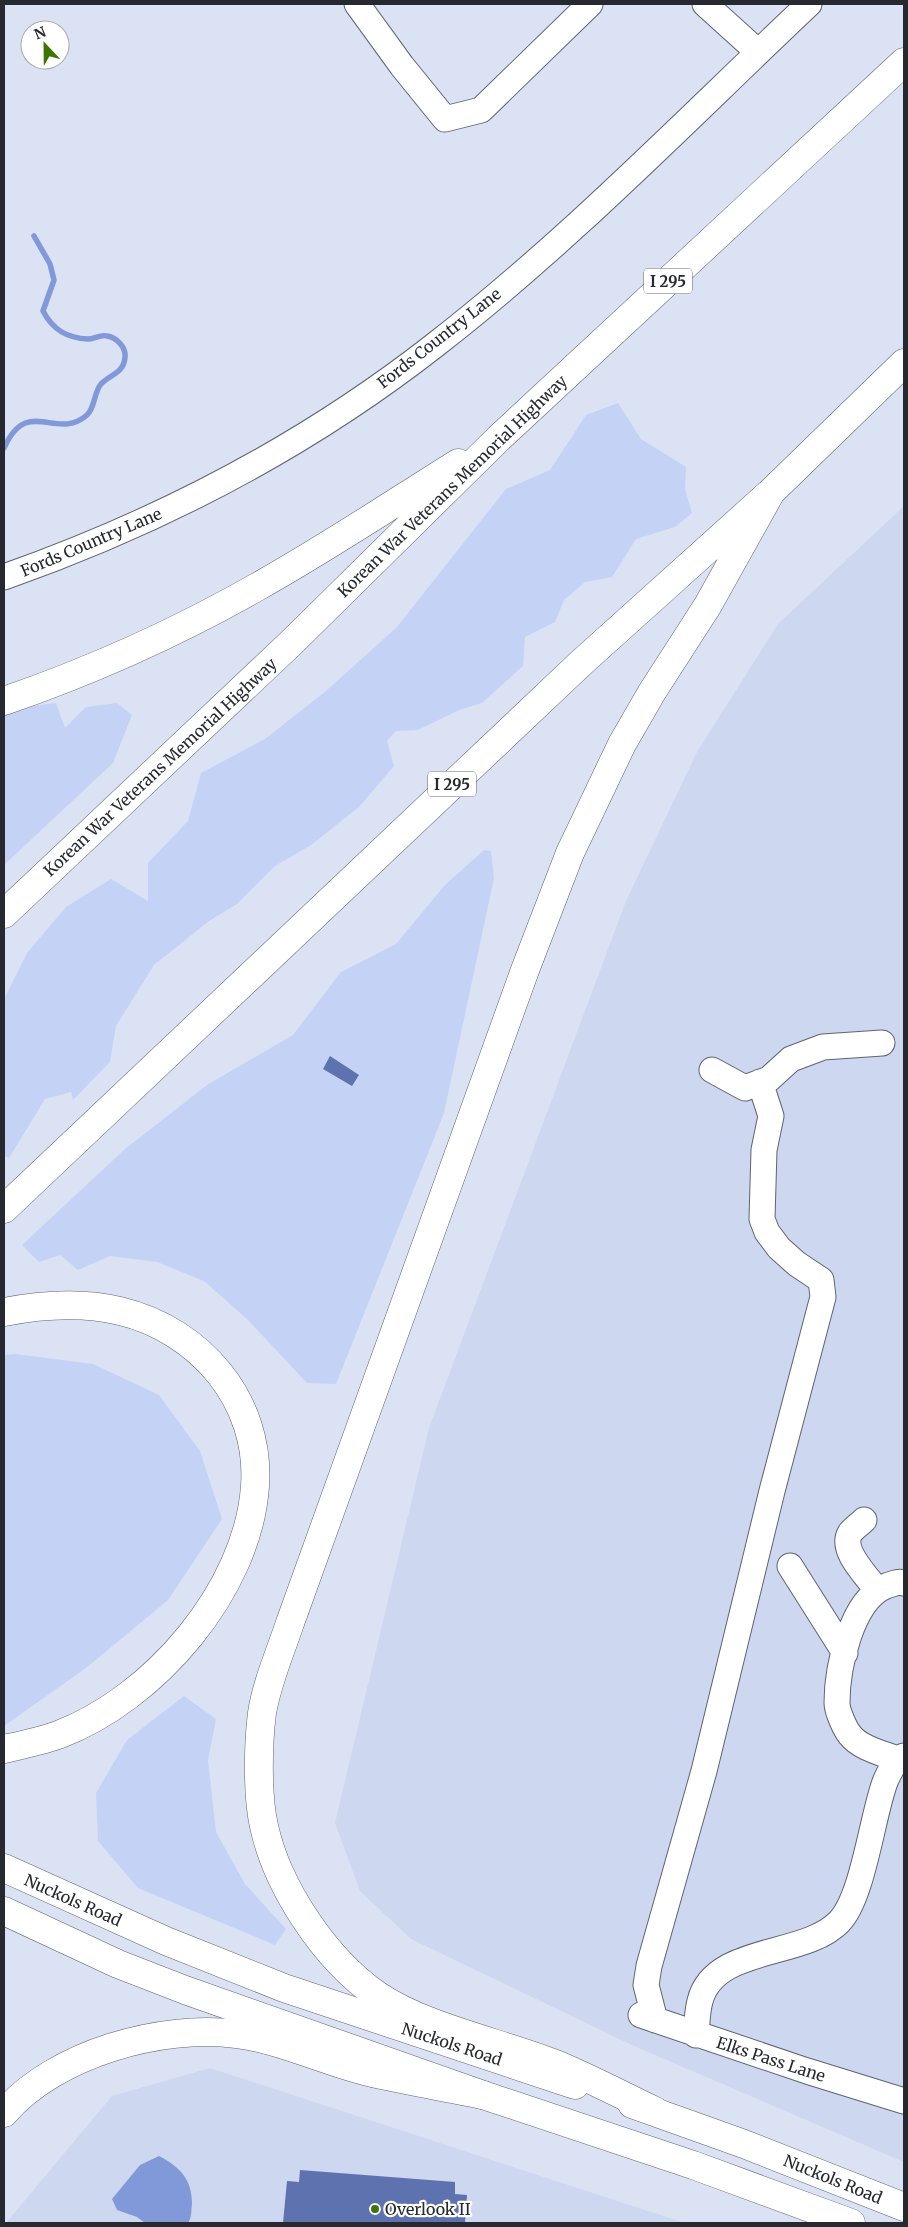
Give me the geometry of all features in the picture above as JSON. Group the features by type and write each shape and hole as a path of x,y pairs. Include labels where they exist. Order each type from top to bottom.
{"main road":[{"name":"Korean War Veterans Memorial Highway","path":"4,914 292,642 499,438 904,62"},
{"name":"I 295","path":"4,1209 581,663 771,492 904,364"},
{"path":"4,701 133,650 206,615 258,587 499,438"},
{"path":"655,2111 554,2064 417,2016 377,1995 350,1970 326,1946 304,1917 280,1874 264,1827 261,1806 260,1732 269,1685 294,1614 525,970 570,853 622,744 652,692 708,606 771,492"},
{"path":"4,1312 34,1308 105,1308 154,1322 188,1341 206,1356 222,1375 243,1410 251,1437 255,1484 248,1526 229,1575 208,1612 185,1642 132,1693 83,1723 58,1735 4,1749"},
{"name":"Nuckols Road","path":"4,1868 166,1941 284,1988 655,2111 744,2144 904,2208"},
{"path":"4,1912 118,1964 185,1990 483,2095 693,2165 851,2223"},
{"path":"4,2113 43,2080 80,2059 117,2046 157,2036 203,2032 236,2034 275,2042 366,2072 483,2095"}],"street":[{"path":"357,4 402,66 445,119 481,110 590,4"},
{"path":"705,4 758,52"},
{"name":"Fords Country Lane","path":"4,578 116,534 187,500 312,430 388,380 435,345 519,275 809,4"},
{"path":"712,1070 745,1088 769,1079 791,1059 823,1047 882,1043"},
{"name":"Elks Pass Lane","path":"760,1082 771,1116 764,1150 762,1219 767,1232 779,1248 797,1264 821,1280 823,1297 772,1491 704,1771 649,1966 646,1985 647,2017 696,2035 904,2101"},
{"path":"864,1520 850,1533 847,1543 851,1557 877,1590"},
{"path":"790,1566 845,1653"},
{"path":"696,2035 700,2000 710,1980 726,1968 741,1961 806,1943 826,1933 841,1921 854,1897 885,1782 901,1757 865,1747 850,1735 836,1706 845,1653 856,1616 877,1590 899,1581 904,1582"}],"shaded area":[{"path":"618,403 641,439 686,467 685,489 692,513 675,527 636,539 612,577 585,582 564,600 555,622 525,637 523,666 482,703 459,710 418,730 396,731 387,741 394,766 359,807 311,845 275,866 237,904 209,921 154,965 116,1026 110,1062 73,1100 71,1092 45,1099 9,1158 4,1155 4,999 27,953 66,907 111,879 148,901 148,863 188,821 201,773 265,739 326,691 397,627 506,489 550,470 586,415"},
{"path":"904,506 904,2162 634,2046 411,1939 360,1891 335,1823 429,1428 626,901 697,752 778,624"},
{"path":"56,703 65,728 86,707 117,703 132,715 113,763 4,865 4,712 16,708"},
{"path":"484,850 491,851 494,878 444,1113 336,1384 307,1383 247,1319 204,1281 157,1262 110,1256 78,1270 60,1255 39,1262 22,1245 125,1149 207,1085 293,1035 341,972 396,944 445,885"},
{"path":"15,1354 93,1364 159,1395 200,1451 222,1519 168,1600 86,1668 4,1726 4,1355"},
{"path":"184,1696 216,1719 208,1760 216,1832 245,1884 286,1929 275,1945 138,1888 98,1841 96,1793 127,1740"},
{"path":"210,2068 685,2223 6,2223 112,2096"}],"water":[{"path":"159,2156 179,2169 187,2181 192,2204 188,2223 145,2223 137,2217 117,2210 112,2199 140,2165"}],"building":[{"path":"330,1056 359,1075 352,1086 323,1069"},
{"name":"Overlook II","path":"300,2170 455,2182 455,2194 467,2195 465,2223 283,2223 287,2181 299,2182"}],"waterway":[{"path":"4,448 13,432 23,424 33,421 64,424 76,422 87,415 92,408 99,387 120,370 125,357 122,346 114,338 100,336 88,339 67,335 56,328 47,318 43,311 54,280 50,264 34,236"}],"place":[{"name":"Overlook II","path":"375,2209"}]}
